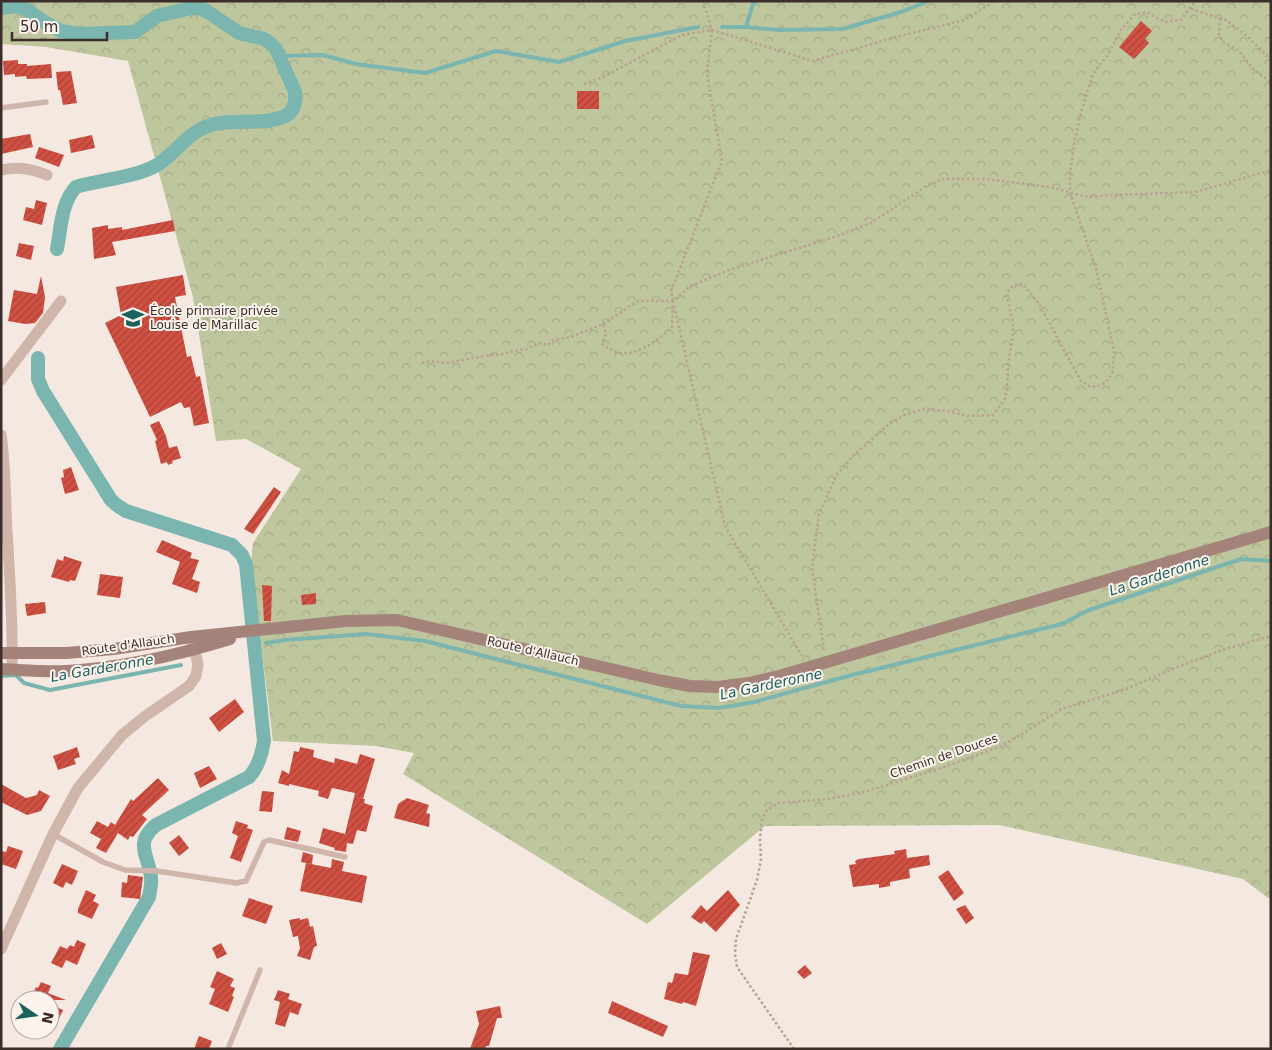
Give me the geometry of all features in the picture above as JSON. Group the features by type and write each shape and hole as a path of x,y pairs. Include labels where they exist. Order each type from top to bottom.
{"main road":[{"name":"Route d'Allauch","path":"7,653 66,653 114,649 191,637 345,621 397,620 653,679 690,686 718,687 749,683 826,664 1271,532"},
{"name":"Route d'Allauch","path":"7,669 65,671 112,666 194,650 254,631"}],"street":[{"path":"1,170 12,167 29,168 47,175"},
{"path":"1,380 61,302"},
{"path":"1,435 5,459 7,669"},
{"path":"1,948 52,834 78,788 122,735 144,717 189,686 196,676 198,664 191,637"}],"lane":[{"path":"1,108 46,102"},
{"path":"52,834 102,862 125,870 157,871 236,883 246,880 264,842 269,840 345,857"},
{"path":"228,1049 260,970"}],"path":[{"path":"703,1 712,30 707,74 722,161 671,291 725,526 810,668"},
{"path":"584,84 605,76 682,34 712,30 813,62 896,37 965,20 994,1"},
{"path":"826,664 812,568 819,514 836,476 854,455 889,424 904,415 924,409 979,417 993,415 999,409 1005,399 1013,334 1013,322 1007,298 1009,289 1017,284 1023,284 1039,304 1081,381 1091,387 1102,385 1113,372 1114,351 1096,269 1070,193 1070,175 1082,109 1093,74 1109,53 1121,30 1134,15 1146,12 1165,22 1181,20 1191,9 1195,1"},
{"path":"1191,9 1226,20 1247,36 1271,60"},
{"path":"1220,18 1219,35 1224,43 1238,50 1255,71 1271,82"},
{"path":"422,363 430,361 447,363 527,349 540,343 548,345 553,340 571,337 603,324 638,301 673,301 689,287 728,270 834,237 871,222 925,186 942,179 986,179 1050,186 1087,197 1196,192 1271,170"},
{"path":"603,324 606,334 602,344 617,353 636,352 652,344 672,328 673,301"},
{"name":"Chemin de Douces","path":"794,1049 737,967 736,939 757,880 761,859 760,838 762,820 767,810 779,804 830,800 864,792 941,768 1002,746 1062,709 1126,689 1228,648 1271,636"}],"green space":[{"path":"1,1 1271,1 1271,900 1243,879 999,825 765,826 647,924 403,774 414,753 376,746 273,741 251,563 253,543 301,469 246,439 216,441 193,297 128,61 46,47 1,44"}],"building":[{"path":"1141,21 1152,31 1145,39 1149,43 1134,59 1119,47"},
{"path":"18,60 18,64 27,64 27,66 51,64 52,78 27,79 26,76 15,77 15,74 4,75 3,61"},
{"path":"71,71 77,103 63,105 60,90 58,90 56,72"},
{"path":"577,91 599,91 599,109 577,109"},
{"path":"30,134 33,147 1,154 1,139"},
{"path":"92,135 95,148 71,153 69,140"},
{"path":"39,147 64,155 59,167 35,158"},
{"path":"36,200 47,203 42,225 23,220 26,207 34,209"},
{"path":"173,220 175,231 112,242 116,255 94,259 92,228 108,225 108,229 122,227 122,230"},
{"path":"19,243 34,246 31,260 16,256"},
{"path":"183,275 186,295 175,297 187,357 191,356 196,377 200,376 209,423 194,426 190,407 184,408 181,402 150,417 105,323 121,315 116,287"},
{"path":"41,276 45,297 43,313 35,323 25,324 8,321 14,290 37,294"},
{"path":"159,421 169,448 177,446 181,458 172,461 173,463 168,465 167,462 161,464 155,441 157,440 150,425"},
{"path":"71,467 79,490 65,494 61,478 64,477 63,470"},
{"path":"274,487 281,492 253,534 244,529"},
{"path":"162,540 192,553 190,558 199,560 192,579 200,582 197,593 172,584 180,562 156,552"},
{"path":"64,556 82,562 75,581 70,580 69,582 51,577 57,559 63,561"},
{"path":"100,574 123,577 120,598 97,595"},
{"path":"262,585 272,586 271,621 264,621"},
{"path":"316,593 316,604 302,605 301,595"},
{"path":"45,602 46,613 27,616 25,604"},
{"path":"235,699 244,712 219,732 209,718"},
{"path":"77,747 80,757 74,759 76,764 58,770 53,756"},
{"path":"300,747 314,750 313,757 334,763 335,758 357,764 360,754 375,759 363,799 365,799 364,803 373,806 366,832 357,830 353,844 347,843 346,852 334,850 335,848 319,843 323,828 345,834 355,793 332,788 328,799 318,796 319,791 278,783 282,770 289,774 294,751 299,752"},
{"path":"209,766 217,779 200,788 194,773"},
{"path":"158,778 169,790 142,815 147,819 133,837 130,836 128,840 118,833 106,853 96,848 101,839 90,833 97,821 108,827 111,822 115,825 131,799 133,801"},
{"path":"1,784 26,798 37,795 39,790 50,796 41,811 27,815 1,802"},
{"path":"262,791 274,792 272,812 259,811"},
{"path":"407,798 429,805 426,813 430,814 429,827 394,818 398,804"},
{"path":"236,821 248,825 247,828 253,830 241,862 230,858 238,836 232,833"},
{"path":"287,827 301,831 298,842 284,839"},
{"path":"179,835 189,848 179,856 169,843"},
{"path":"8,846 23,851 16,869 1,864 1,851 6,852"},
{"path":"906,849 907,858 929,855 930,865 909,869 910,878 890,882 890,886 879,888 879,884 853,887 849,865 856,864 855,861 859,859 895,854 894,851"},
{"path":"303,852 313,855 312,864 301,862"},
{"path":"332,859 344,862 342,871 367,876 362,903 300,891 306,863 331,868"},
{"path":"62,864 78,871 72,885 66,882 63,888 53,883"},
{"path":"948,870 964,893 954,901 938,877"},
{"path":"128,875 143,877 140,899 121,897 122,882 127,883"},
{"path":"86,890 96,895 93,901 99,904 92,919 78,913"},
{"path":"728,890 740,905 716,932 704,921 701,924 691,917 701,905 707,911"},
{"path":"249,898 273,906 266,924 242,916"},
{"path":"965,905 974,918 966,924 956,909"},
{"path":"300,918 300,920 308,918 310,927 313,926 317,946 314,947 310,960 297,956 300,948 298,936 293,937 289,920"},
{"path":"77,940 86,944 77,965 66,960 62,968 51,963 60,946 67,949 70,945 74,947"},
{"path":"221,943 227,954 217,959 212,948"},
{"path":"693,952 710,955 696,1006 664,999 668,982 672,983 675,973 688,975"},
{"path":"805,965 812,973 804,979 797,972"},
{"path":"217,971 234,979 230,986 235,988 232,996 234,997 228,1012 209,1004 215,989 210,987"},
{"path":"41,982 51,986 49,990 35,990 36,987 38,988"},
{"path":"278,990 290,994 288,999 302,1004 298,1015 290,1012 285,1027 275,1024 280,1002 274,1000"},
{"path":"612,1001 668,1026 663,1037 608,1013"},
{"path":"500,1006 502,1018 497,1018 489,1046 486,1046 485,1049 470,1049 479,1024 476,1011"},
{"path":"199,1036 212,1041 209,1049 194,1049"}],"waterway":[{"path":"722,27 746,27 754,1"},
{"path":"746,27 779,30 842,29 901,12 929,1"},
{"path":"1,8 18,6 61,31 79,34 135,32 157,16 199,8 239,33 264,39 270,43 276,49 295,92 292,111 278,119 227,122 208,126 187,139 157,165 149,169 76,187 64,208 57,249"},
{"path":"279,56 323,55 356,64 425,73 496,51 559,62 625,41 698,27"},
{"path":"38,358 38,379 43,391 111,500 126,511 232,545 242,555 246,564 264,741 259,760 249,777 156,825 149,831 144,843 151,879 149,897 60,1049"},
{"name":"La Garderonne","path":"266,643 366,634 425,641 681,706 719,708 754,702 852,675 1062,624 1089,610 1241,559 1271,561"},
{"name":"La Garderonne","path":"1,676 16,675 24,683 50,690 181,665"}],"place":[{"name":"École primaire privée Louise de Marillac","path":"133,318"}]}
